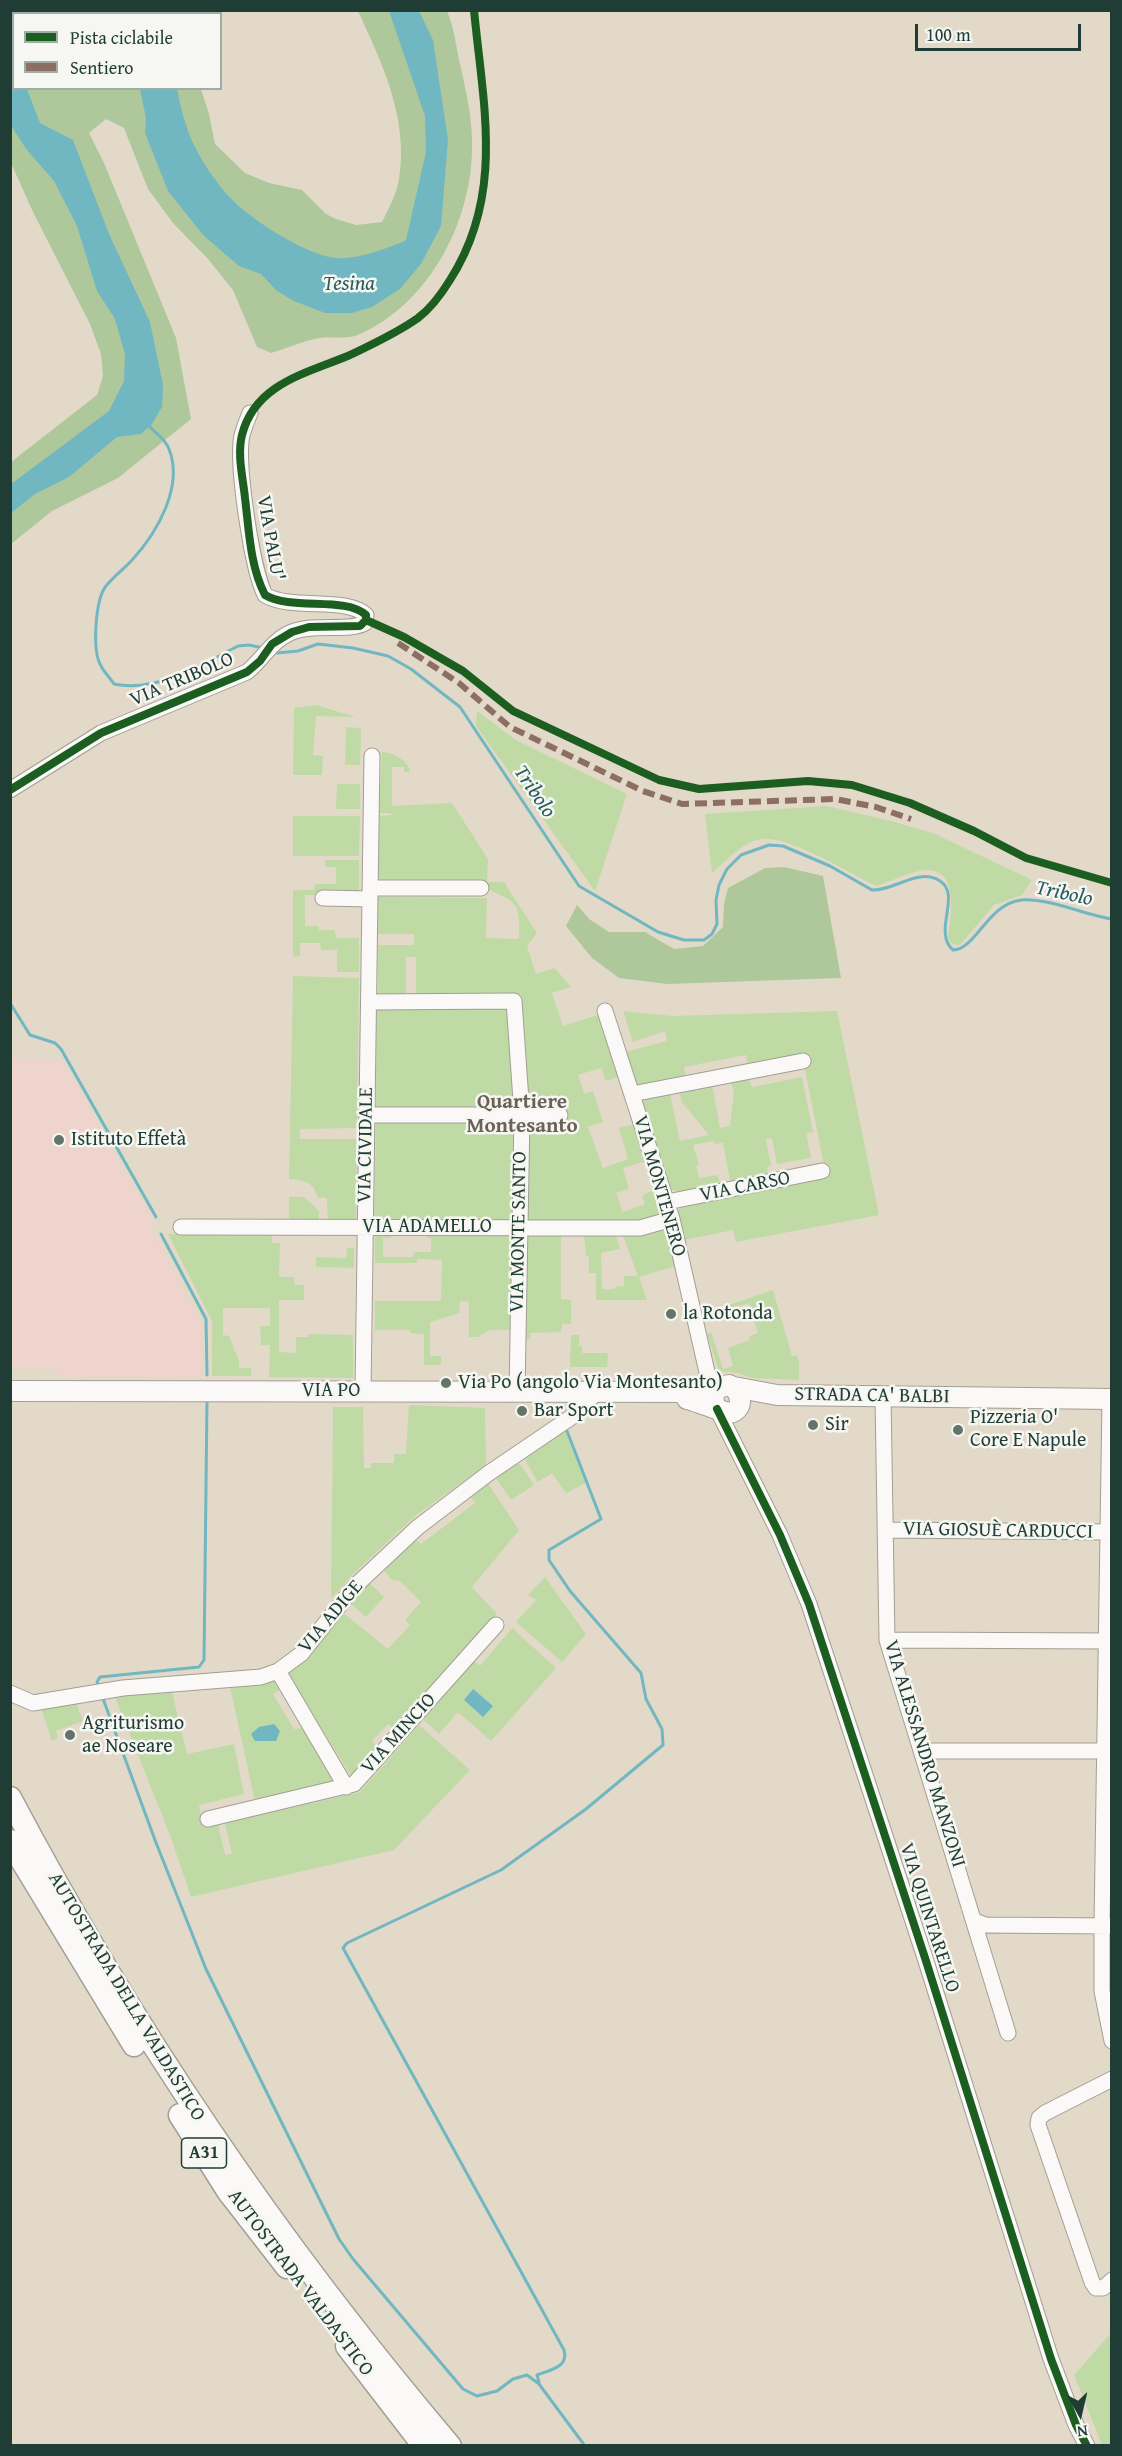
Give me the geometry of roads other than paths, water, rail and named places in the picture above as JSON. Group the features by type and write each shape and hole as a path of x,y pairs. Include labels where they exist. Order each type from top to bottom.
{"highway":[{"name":"AUTOSTRADA DELLA VALDASTICO","path":"10,1798 111,1979 209,2132 320,2285 450,2445"},
{"name":"AUTOSTRADA VALDASTICO","path":"10,1841 107,2003 228,2191 424,2445"}],"main road":[{"name":"VIA PO","path":"10,1391 652,1393 725,1398"},
{"name":"STRADA CA' BALBI","path":"725,1398 777,1395 1111,1399"}],"street":[{"name":"VIA PALU'","path":"250,413 242,436 242,469 255,571 265,596 281,602 324,604 353,609 363,612 366,620"},
{"name":"VIA TRIBOLO","path":"10,790 100,733 247,672 263,657 272,644 292,632 309,627 360,626 366,620"},
{"name":"VIA CIVIDALE","path":"363,1391 372,756"},
{"path":"323,898 370,893 482,888"},
{"name":"VIA MONTE SANTO","path":"369,1002 514,1001 522,1115 517,1392"},
{"name":"VIA MONTENERO","path":"605,1011 672,1218 705,1364 718,1379 725,1398"},
{"path":"632,1094 803,1061"},
{"path":"367,1115 560,1115"},
{"name":"VIA CARSO","path":"667,1202 822,1171"},
{"name":"VIA ADAMELLO","path":"181,1227 640,1228 672,1218"},
{"name":"VIA ADIGE","path":"10,1694 33,1703 100,1691 261,1677 278,1671 301,1654 354,1587 418,1527 489,1473 573,1416 596,1393"},
{"name":"VIA ALESSANDRO MANZONI","path":"883,1396 887,1640 1008,2033"},
{"name":"VIA QUINTARELLO","path":"725,1398 734,1444 780,1535 809,1604 926,1961 1051,2358 1076,2425 1087,2445"},
{"path":"1111,1399 1107,1926 1102,1991 1112,2041"},
{"name":"VIA GIOSUÈ CARDUCCI","path":"885,1530 1109,1532"},
{"name":"VIA MINCIO","path":"208,1819 354,1784 496,1625"},
{"path":"887,1640 1108,1641"},
{"path":"278,1671 345,1786"},
{"path":"921,1750 1108,1751"},
{"path":"975,1921 985,1925 1107,1926"},
{"path":"1112,2079 1045,2113 1039,2118 1038,2125 1092,2282 1096,2288 1103,2288 1112,2280"}],"water":[{"path":"11,10 36,11 12,12 12,90 27,90 40,123 73,140 109,234 150,322 163,385 162,407 152,424 141,434 117,437 69,477 35,494 11,513 11,484 109,411 124,381 125,354 115,319 97,291 77,226 54,181 27,150 13,129 10,118"},
{"name":"Tesina","path":"389,11 419,11 433,40 448,140 441,226 421,264 400,289 372,307 352,313 325,313 294,301 277,291 261,274 239,266 204,236 168,191 145,133 146,118 140,90 177,90 189,134 196,149 205,165 233,201 260,222 292,242 308,250 336,258 382,250 406,240 426,152 425,116"},
{"path":"473,1689 493,1706 483,1717 464,1700"},
{"path":"274,1724 280,1731 276,1741 255,1741 251,1734 259,1727"}],"waterway":[{"name":"Tribolo","path":"148,425 169,449 173,463 173,478 166,508 159,523 141,549 102,593 96,626 96,649 101,666 114,684 147,685 178,676 238,646 249,645 263,648"},
{"name":"Tribolo","path":"272,651 277,653 298,651 318,644 353,648 388,656 411,669 460,707 579,886 658,932 684,940 704,940 712,934 717,924 716,900 719,885 727,869 741,855 769,845 783,846 830,866 872,890 915,878 932,877 940,881 946,887 948,895 945,934 953,950 969,942 1000,909 1021,900 1042,901 1112,919"},
{"path":"10,1003 30,1035 55,1043 61,1049 156,1217"},
{"path":"161,1234 206,1319 207,1375"},
{"path":"99,1687 97,1682 100,1677 199,1667 204,1660 207,1400 210,1400"},
{"path":"539,2382 537,2375 561,2365 564,2361 564,2350 343,1948 347,1943 501,1870 586,1809 663,1745 662,1729 646,1699 641,1673 570,1591 549,1560 549,1550 601,1519 567,1431"},
{"path":"102,1696 206,1969 339,2239 353,2259 463,2389 477,2396 497,2391 513,2379 527,2375 539,2384 585,2446"}],"place":[{"name":"Istituto Effetà","path":"59,1140"},
{"name":"la Rotonda","path":"671,1314"},
{"name":"Via Po (angolo Via Montesanto)","path":"446,1383"},
{"name":"Bar Sport","path":"522,1411"},
{"name":"Sir","path":"813,1425"},
{"name":"Pizzeria O' Core E Napule","path":"958,1430"},
{"name":"Agriturismo ae Noseare","path":"70,1735"}],"district":[{"name":"Quartiere Montesanto","path":"522,1115"}]}
